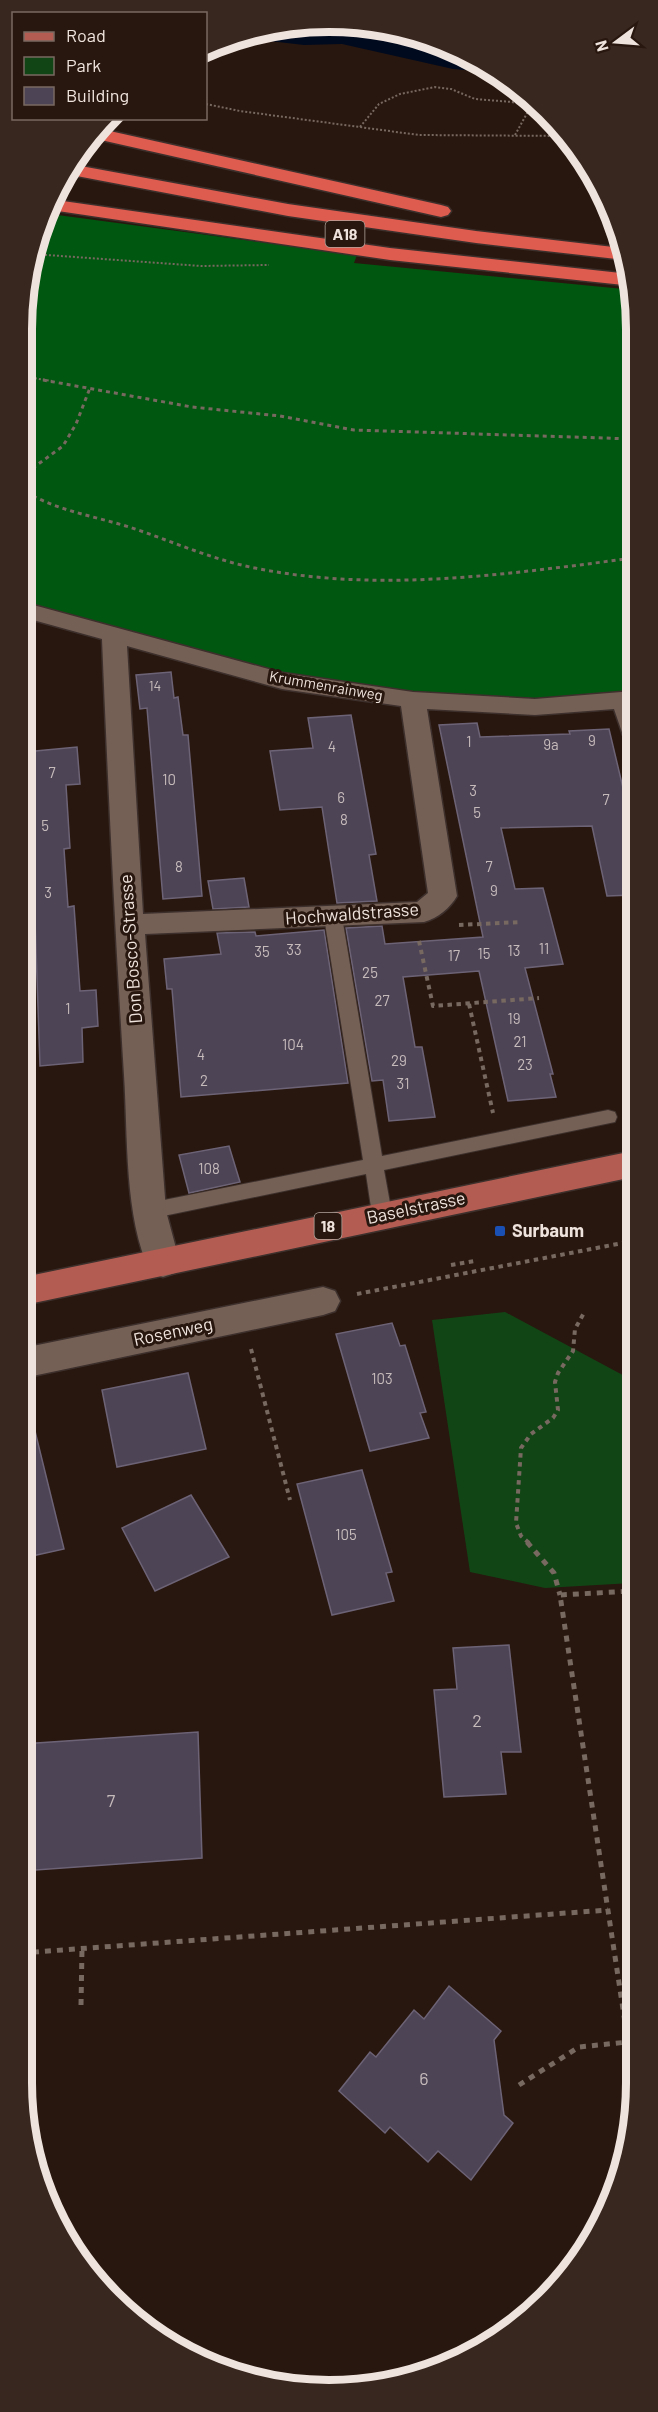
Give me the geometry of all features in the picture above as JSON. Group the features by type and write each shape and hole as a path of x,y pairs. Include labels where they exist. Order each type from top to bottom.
{"highway":[{"path":"103,135 459,214"},
{"name":"A18","path":"77,171 288,210 476,237 616,253"},
{"name":"A18","path":"69,184 405,244 559,266 621,271"},
{"path":"58,206 390,254 622,279"},
{"path":"493,220 613,241"}],"main road":[{"name":"Baselstrasse","path":"32,1289 382,1214 626,1165"}],"street":[{"name":"Krummenrainweg","path":"32,612 282,681 413,700 535,707 626,699"},
{"name":"Don Bosco-Strasse","path":"114,633 129,925 149,1211 163,1263"},
{"name":"Hochwaldstrasse","path":"129,925 333,917 415,920 443,896 413,700"},
{"name":"Rosenweg","path":"32,1361 322,1300"}],"lane":[{"path":"333,917 382,1214"},
{"path":"149,1211 608,1117"}],"path":[{"path":"360,127 380,104 400,94 435,87 450,89 475,99 525,105"},
{"path":"207,105 419,135 555,136"},
{"path":"514,135 529,109"},
{"path":"32,378 192,407 280,416 354,430 626,439"},
{"path":"32,469 63,446 76,424 90,388"},
{"path":"32,496 43,503 110,521 249,567 324,578 397,583 503,575 626,559"},
{"path":"521,922 415,920 433,1006 540,998"},
{"path":"469,1004 501,1139"},
{"path":"322,1300 482,1272 626,1242"},
{"path":"452,1265 475,1261"},
{"path":"585,1311 575,1329 573,1351 558,1373 555,1382 558,1410 553,1418 531,1434 521,1448 516,1523 521,1536 537,1551 554,1573 560,1595 626,2018"},
{"path":"243,1318 290,1500"},
{"path":"560,1595 626,1591"},
{"path":"32,1952 608,1910"},
{"path":"81,2005 82,1949"},
{"path":"519,2085 579,2047 626,2042"}],"green space":[{"path":"54,215 357,255 354,263 624,289 626,310 626,700 535,707 282,681 32,612 32,310 37,271"},
{"path":"505,1312 626,1377 626,1583 545,1588 470,1572 432,1320"}],"water":[{"path":"310,32 368,34 425,47 478,71 453,69 342,44 304,45 260,40"}],"building":[{"path":"171,672 174,698 178,697 183,735 188,735 202,896 163,899 147,708 140,709 136,675"},
{"path":"351,715 376,854 369,855 377,901 337,903 322,807 280,810 270,751 313,748 308,718"},
{"path":"477,723 480,737 570,734 569,731 609,729 626,801 626,895 607,896 592,826 501,828 515,889 543,888 563,964 525,968 553,1074 550,1074 556,1097 508,1101 479,971 403,977 415,1047 422,1047 435,1117 389,1121 383,1080 372,1081 346,928 382,926 385,944 483,937 439,725"},
{"path":"77,747 80,784 66,785 70,848 64,849 68,907 74,906 80,991 96,990 98,1026 82,1028 83,1062 40,1066 35,920 32,921 32,751"},
{"path":"244,878 249,907 213,909 208,881"},
{"path":"324,930 348,1083 181,1097 172,989 167,989 164,959 221,954 217,933 255,932 256,936"},
{"path":"229,1146 240,1182 189,1193 179,1155"},
{"path":"392,1323 400,1346 405,1345 426,1412 420,1413 429,1438 370,1451 336,1334"},
{"path":"188,1373 206,1449 117,1467 102,1390"},
{"path":"32,1427 34,1427 64,1549 32,1556"},
{"path":"362,1470 392,1572 386,1573 394,1601 332,1615 297,1484"},
{"path":"191,1495 229,1557 155,1591 122,1528"},
{"path":"509,1645 521,1752 501,1752 506,1794 444,1797 434,1690 457,1689 453,1648"},
{"path":"198,1732 202,1858 32,1870 32,1743"},
{"path":"449,1986 501,2031 494,2040 504,2115 513,2123 471,2180 438,2151 428,2162 390,2127 385,2133 339,2091 370,2052 376,2057 414,2010 424,2019"}],"place":[{"name":"Surbaum","path":"500,1231"}]}
